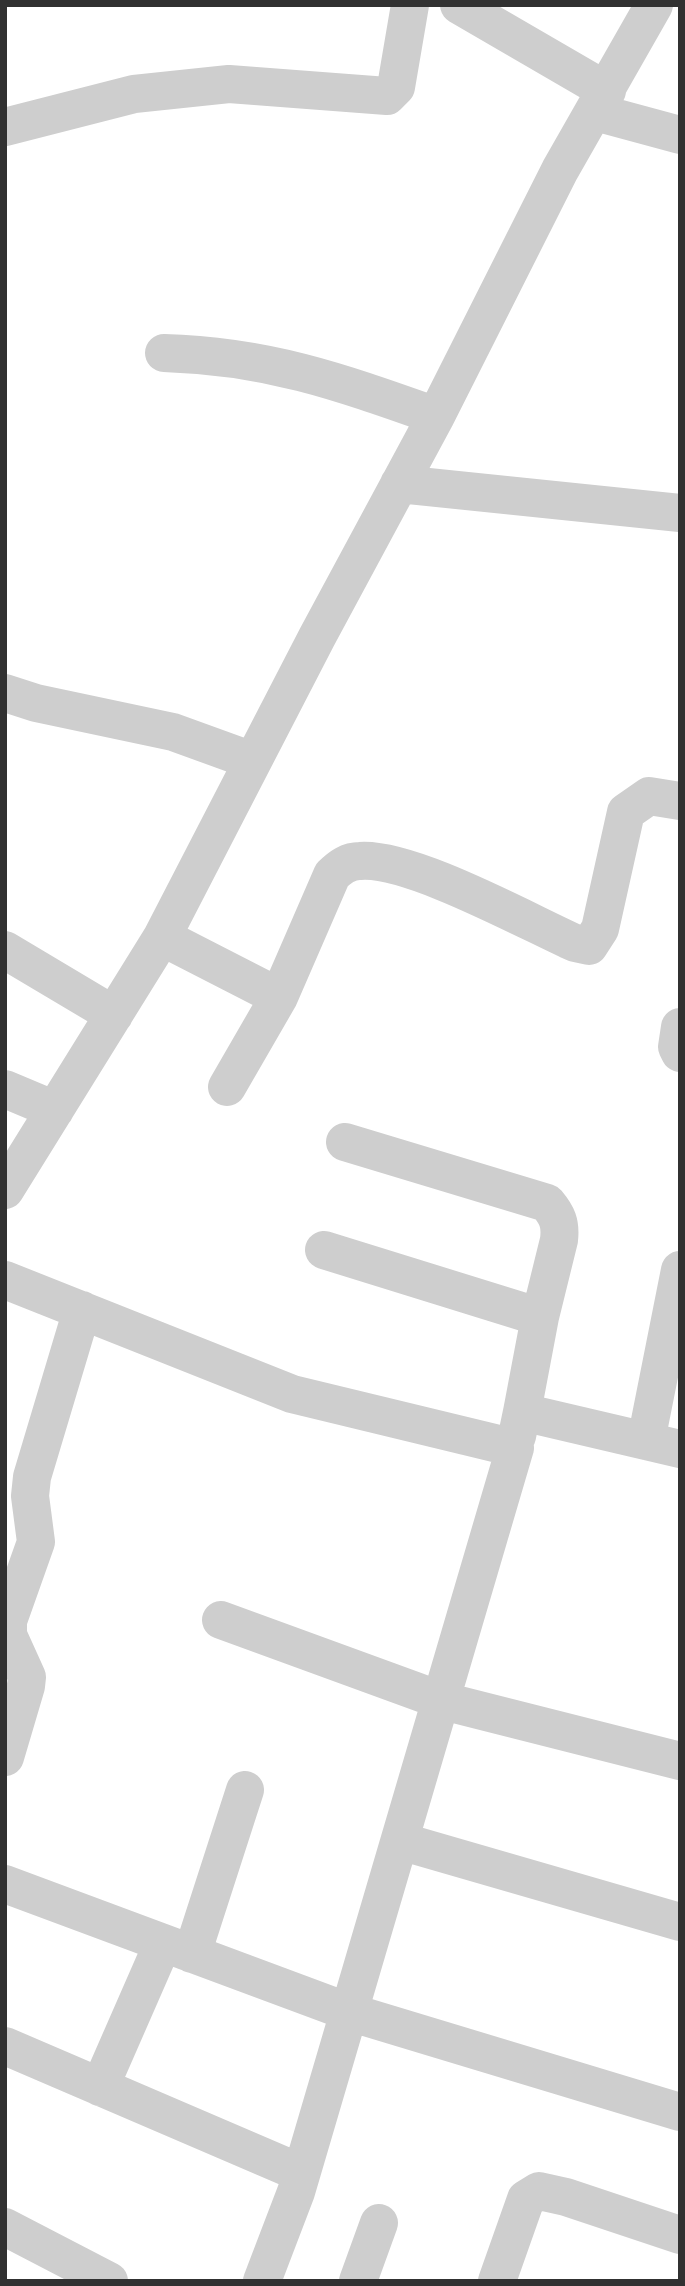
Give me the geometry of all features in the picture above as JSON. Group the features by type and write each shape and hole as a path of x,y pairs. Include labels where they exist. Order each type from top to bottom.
{"street":[{"path":"5,127 134,94 229,84 387,96 396,87 410,5"},
{"path":"459,5 601,101 680,135"},
{"path":"5,1190 162,937 436,416 560,170 654,5"},
{"path":"164,353 216,355 281,365 327,377 436,416"},
{"path":"399,484 680,513"},
{"path":"5,693 36,704 173,732 253,761"},
{"path":"227,1087 279,997 332,875 340,867 362,860 418,872 575,943 589,946 600,929 626,813 649,796 680,801"},
{"path":"162,937 279,997"},
{"path":"5,950 114,1015"},
{"path":"680,1027 677,1047 680,1053"},
{"path":"5,1089 55,1110"},
{"path":"262,2281 301,2173 443,1701 518,1430 561,1227 547,1203 345,1142"},
{"path":"324,1250 540,1317"},
{"path":"5,1280 292,1394 518,1430 663,1445 680,1270"},
{"path":"5,1757 27,1677 10,1643 8,1621 36,1542 30,1496 33,1477 82,1310"},
{"path":"221,1620 443,1701 680,1760"},
{"path":"100,2087 178,1948 244,1790"},
{"path":"400,1841 680,1922"},
{"path":"5,1884 349,2012 680,2112"},
{"path":"5,2046 301,2173"},
{"path":"497,2281 526,2199 539,2192 566,2197 680,2235"},
{"path":"358,2281 379,2223"},
{"path":"5,2227 109,2281"}]}
